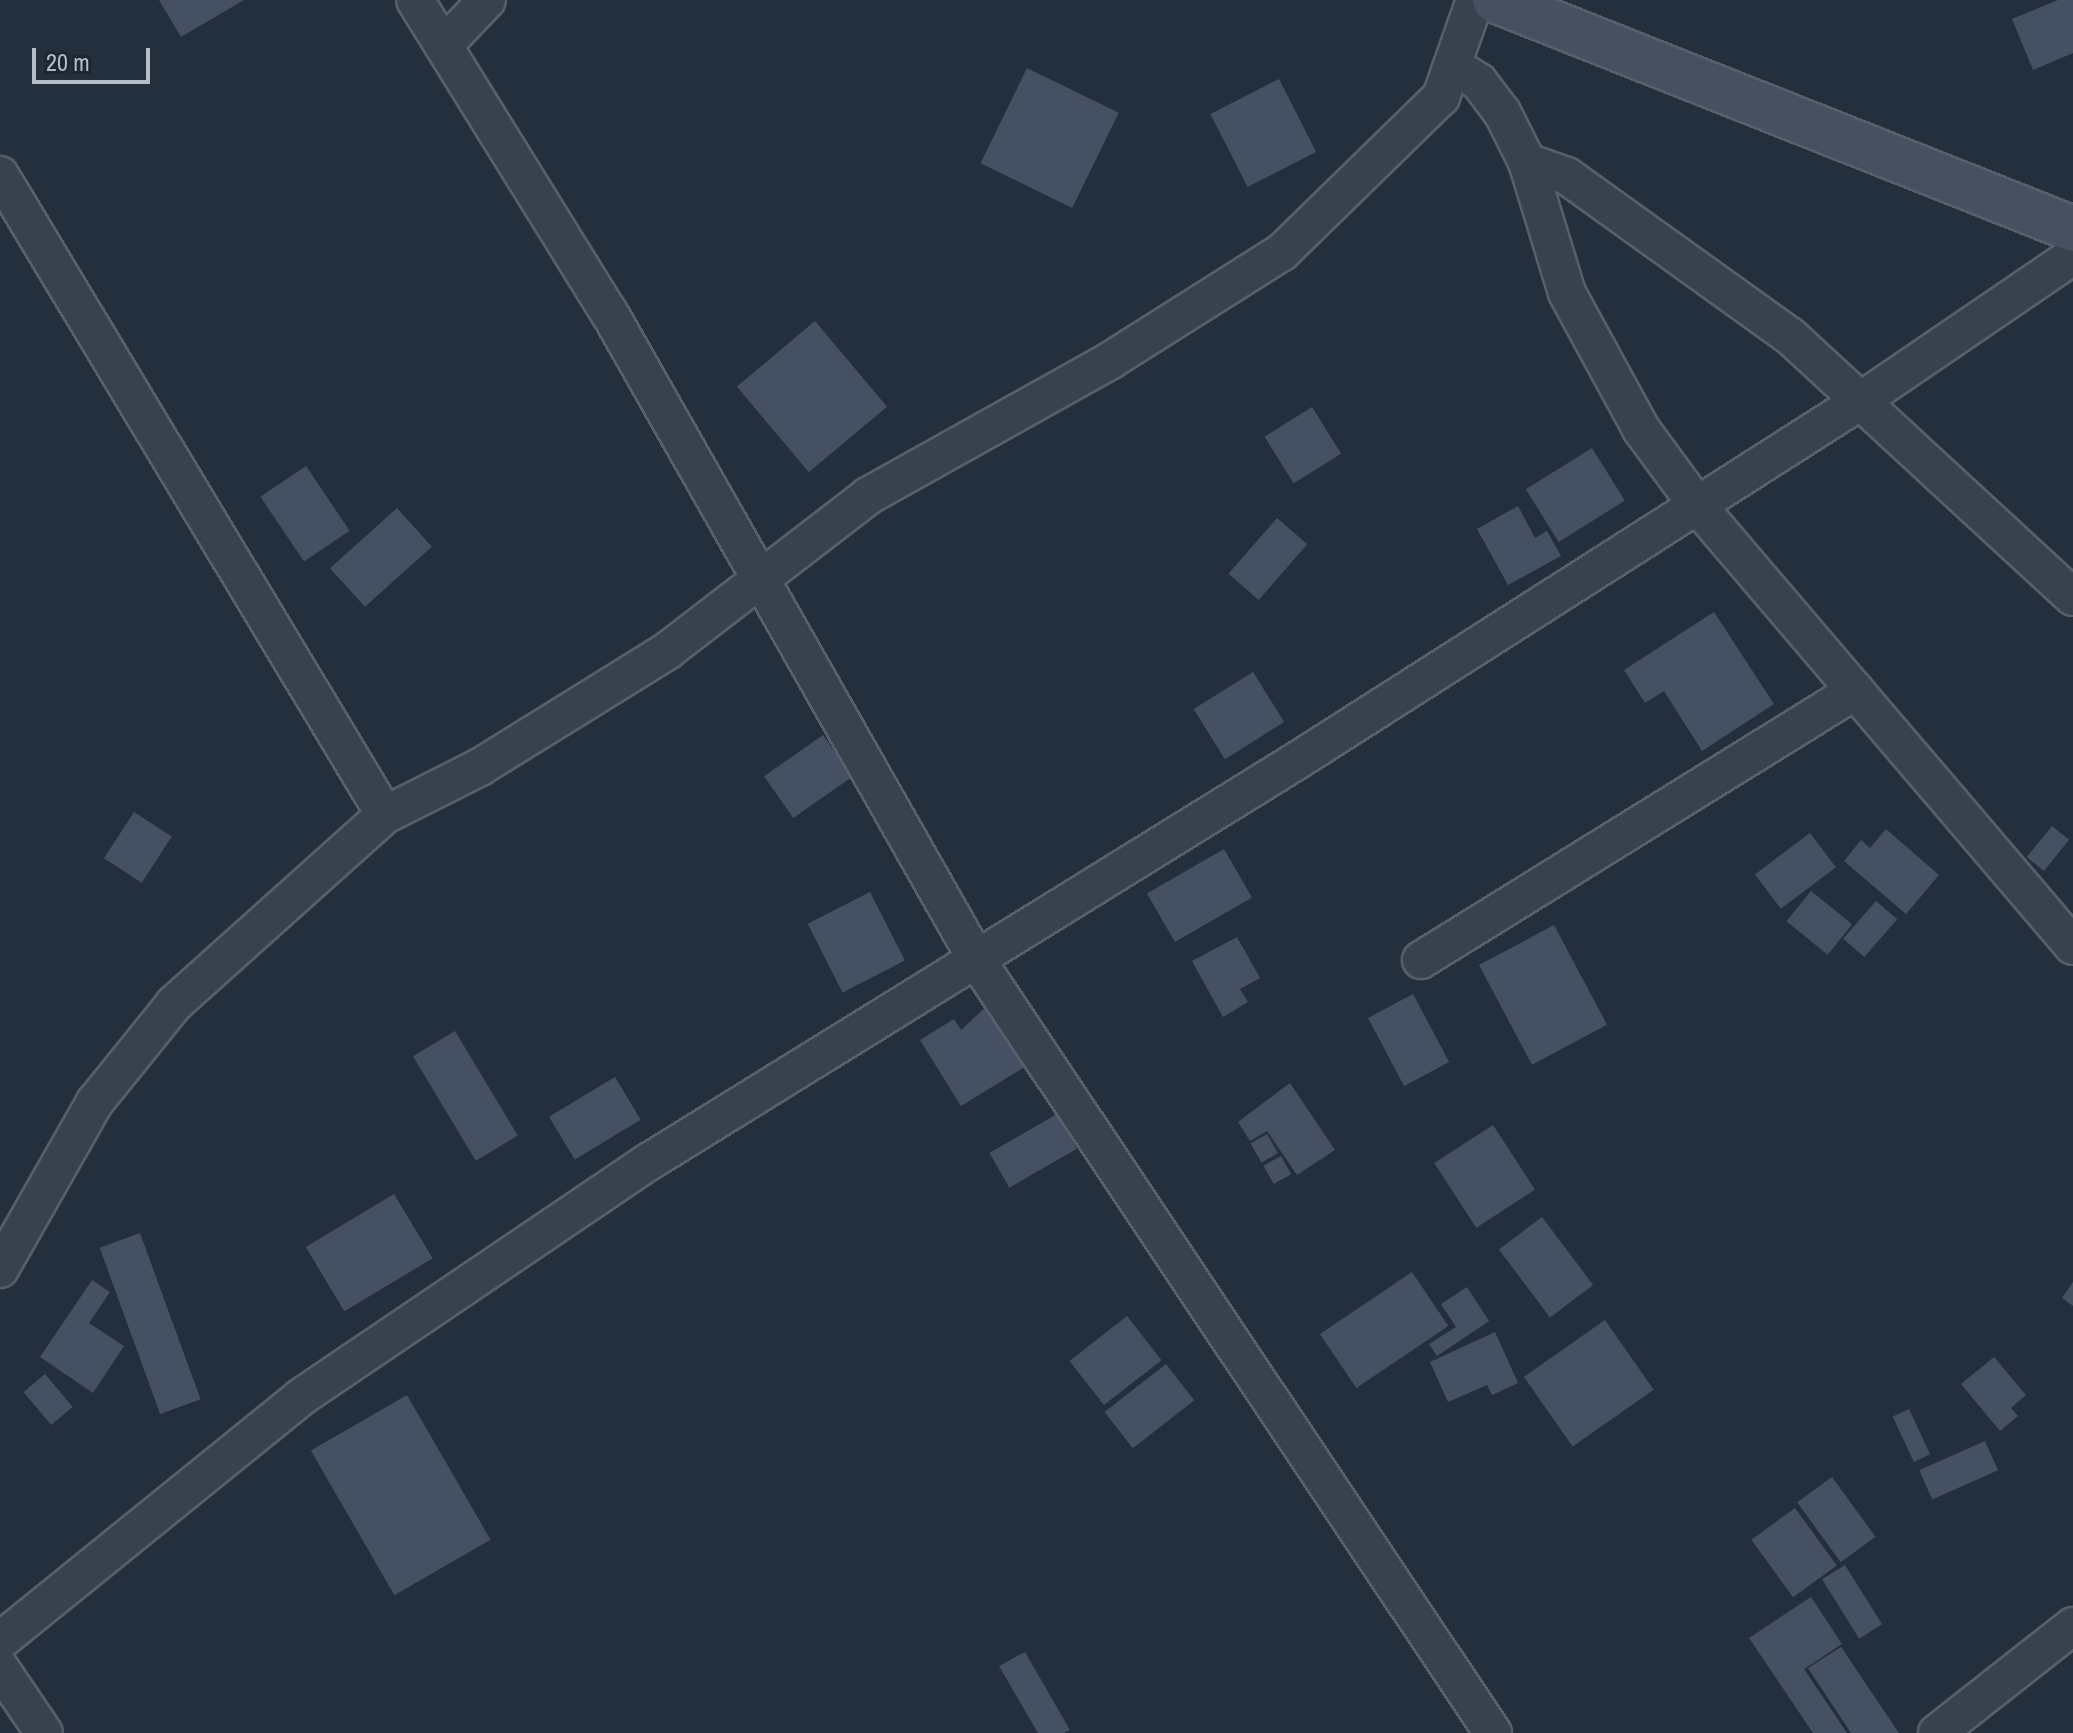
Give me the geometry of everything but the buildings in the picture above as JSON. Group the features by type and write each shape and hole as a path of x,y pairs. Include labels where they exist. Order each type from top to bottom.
{"street":[{"path":"415,0 763,581 978,962 1493,1733"},
{"path":"444,45 487,0"},
{"path":"0,1269 95,1102 174,1004 385,815 480,767 667,651 763,581 868,496 1111,360 1282,252 1441,97 1455,67 1475,0"},
{"path":"1495,0 2073,229"},
{"path":"1455,67 1479,82 1502,112 1527,162 1567,293 1641,429 1696,504 2073,946"},
{"path":"1527,162 1567,176 1695,262 1859,402 2073,597"},
{"path":"0,175 385,815"},
{"path":"0,1641 301,1397 650,1161 978,962 1859,402 2073,256"},
{"path":"1421,960 1855,691"},
{"path":"1937,1733 2073,1626"},
{"path":"0,1668 44,1733"}]}
